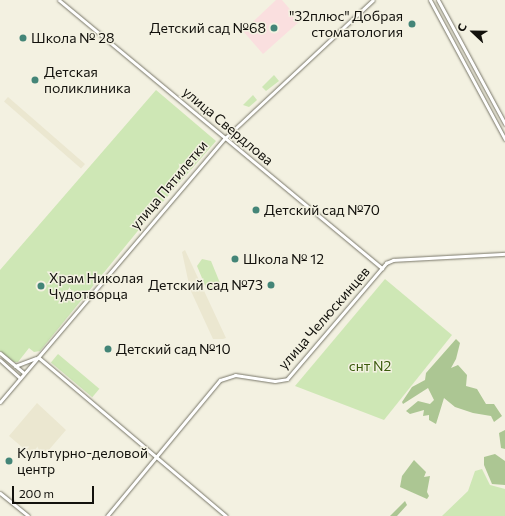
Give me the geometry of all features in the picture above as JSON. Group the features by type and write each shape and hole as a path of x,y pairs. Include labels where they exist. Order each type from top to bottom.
{"main road":[{"name":"улица Свердлова","path":"60,0 382,268"},
{"name":"улица Пятилетки","path":"0,402 225,138 373,0"},
{"path":"430,0 505,139"},
{"path":"438,0 505,124"},
{"path":"382,268 393,260 505,254"},
{"name":"улица Челюскинцев","path":"107,516 220,380 235,375 275,381 290,377 382,268"},
{"path":"0,353 24,373"},
{"path":"15,366 38,357 226,516"},
{"path":"0,360 20,378"},
{"path":"8,367 12,363"},
{"path":"0,494 28,516"}],"shaded area":[{"path":"276,0 282,0 300,21 263,54 243,31"},
{"path":"8,97 85,164 81,168 4,102"},
{"path":"185,250 226,338 213,339 190,289 182,252"},
{"path":"37,403 66,430 41,459 32,450 29,453 9,436"}],"green space":[{"path":"274,75 279,81 266,91 262,87"},
{"path":"156,90 216,141 141,227 40,351 34,352 29,348 18,362 13,362 0,351 0,270"},
{"path":"253,95 257,100 249,107 243,105"},
{"path":"202,259 211,261 220,283 214,291 207,290 197,266"},
{"name":"снт N2","path":"385,279 452,335 384,420 295,386"},
{"path":"456,339 460,343 456,359 451,368 458,365 467,375 466,386 477,389 486,404 494,404 502,416 494,422 491,416 473,413 455,407 444,398 436,424 429,420 429,415 423,416 424,410 410,414 406,411 418,401 430,404 434,400 428,388 403,404 402,402 412,387 425,380 426,373"},
{"path":"58,354 99,389 92,397 51,362"},
{"path":"505,430 505,449 501,448 499,433"},
{"path":"495,454 505,461 505,485 492,484 484,465 484,457"},
{"path":"414,460 426,472 424,477 430,476 427,492 429,496 427,499 400,487 402,476"},
{"path":"482,469 490,485 505,489 505,516 442,516 468,491 475,471"},
{"path":"405,501 407,505 397,516 390,516"}],"place":[{"name":"\"32плюс\" Добрая стоматология","path":"412,24"},
{"name":"Детский сад №68","path":"274,28"},
{"name":"Школа № 28","path":"23,38"},
{"name":"Детская поликлиника","path":"35,80"},
{"name":"Детский сад №70","path":"256,210"},
{"name":"Школа № 12","path":"235,259"},
{"name":"Детский сад №73","path":"271,285"},
{"name":"Храм Николая Чудотворца","path":"41,286"},
{"name":"Детский сад №10","path":"108,349"},
{"name":"Культурно-деловой центр","path":"9,461"}]}
